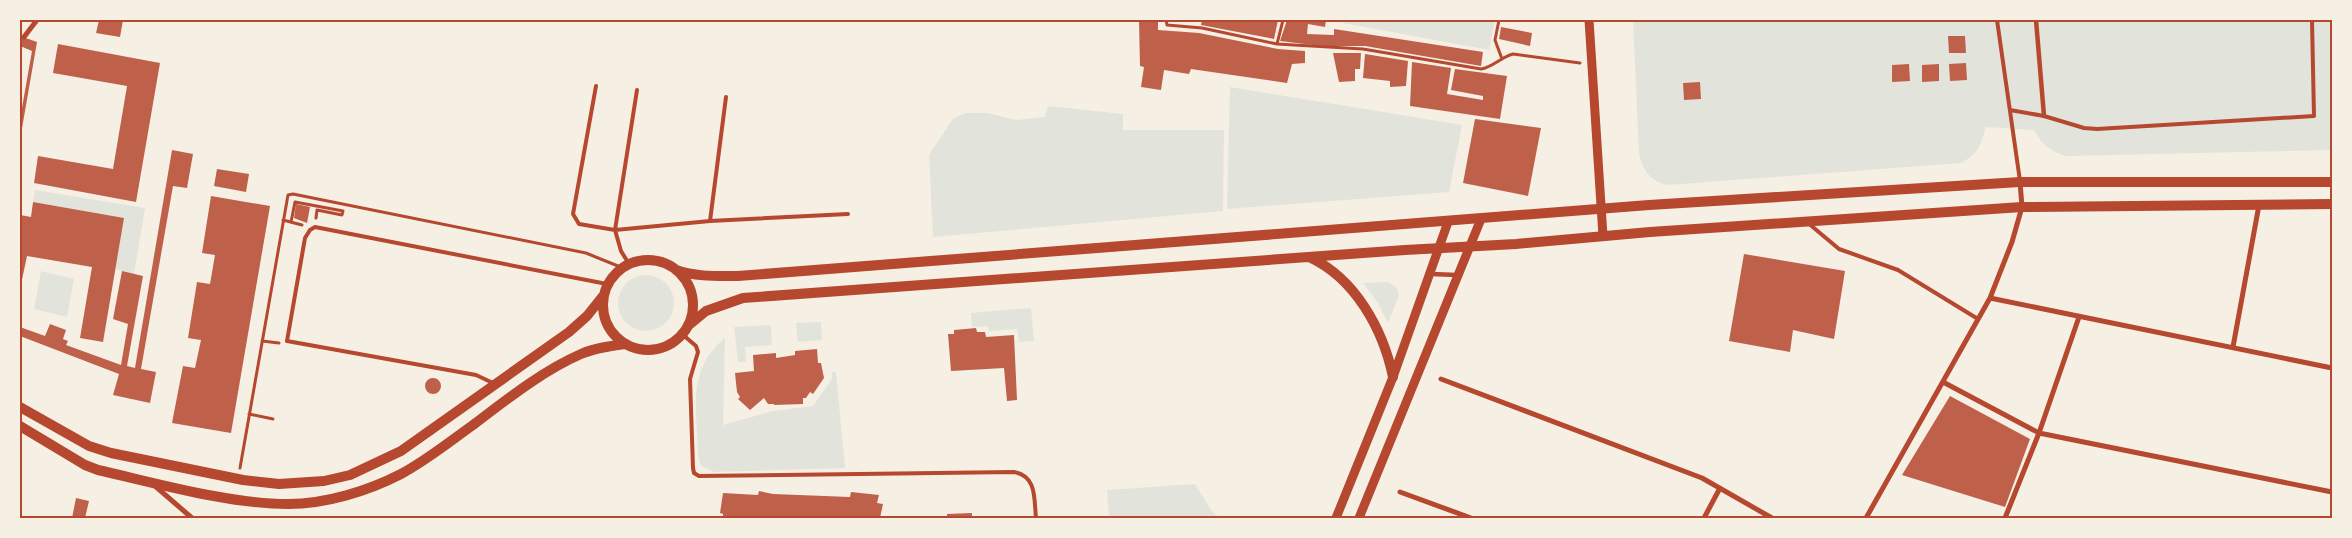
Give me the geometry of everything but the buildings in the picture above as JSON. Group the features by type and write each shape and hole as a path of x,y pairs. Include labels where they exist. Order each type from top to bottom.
{"main road":[{"path":"676,270 704,276 738,276 1602,209 2020,182 2332,182"},
{"path":"688,325 706,312 743,298 2022,207 2332,204"},
{"path":"1308,257 1335,272 1353,290 1380,336 1390,361 1393,377"},
{"path":"641,260 654,260 666,263 676,270 686,281 692,295 693,310 688,325 682,334 674,342 660,349 645,350 625,344 614,335 606,323 603,310 603,296 607,284 625,265 641,260"},
{"path":"20,407 89,446 110,453 243,480 278,484 324,481 350,475 385,460 420,440 569,332 587,316 603,296"},
{"path":"20,426 85,465 151,482 266,503 312,502 382,483 428,458 499,405 561,365 581,354 625,344"}],"street":[{"path":"24,37 37,20"},
{"path":"1589,20 1604,236"},
{"path":"2036,20 2044,116"},
{"path":"1866,518 1990,298 2012,242 2022,207 2020,182"},
{"path":"2233,347 2259,204"},
{"path":"1359,518 1481,219"},
{"path":"1336,518 1393,377 1448,222"},
{"path":"1431,274 1458,275"},
{"path":"1990,298 2332,368"},
{"path":"2005,518 2039,433 2079,317"},
{"path":"1441,379 1702,478 1772,518"},
{"path":"1943,382 2039,433 2332,492"},
{"path":"151,482 192,518"},
{"path":"1704,518 1720,488"},
{"path":"1400,492 1471,518"}],"lane":[{"path":"1997,20 2020,182"},
{"path":"2010,110 2044,116 2084,128 2314,116 2312,20"},
{"path":"596,86 573,214 579,224 615,230 710,221 848,214"},
{"path":"625,265 615,230 637,90"},
{"path":"710,221 726,97"},
{"path":"1806,222 1839,249 1898,270 1978,320"},
{"path":"495,384 476,375 287,340 305,238 310,230 315,227 607,284"},
{"path":"682,334 696,346 698,352 690,379 693,468 694,473 699,476 1014,472 1025,476 1032,485 1036,518"}],"path":[{"path":"1166,20 1167,26 1202,28 1277,44 1363,49 1481,69 1489,68 1513,54 1592,64"},
{"path":"1277,44 1283,20"},
{"path":"1499,20 1495,40 1502,59"},
{"path":"291,222 294,202 343,211 342,215 317,210 315,227"},
{"path":"412,219 586,253 625,265"},
{"path":"283,220 299,223 310,230"},
{"path":"262,341 286,344"},
{"path":"249,414 273,419"}],"shaded area":[{"path":"1343,20 1495,20 1489,50 1343,23"},
{"path":"1633,20 2332,20 2332,150 2066,156 2047,147 2034,130 1986,127 1976,152 1961,163 1668,185 1656,181 1648,174 1639,153"},
{"path":"1230,87 1462,125 1449,192 1227,209"},
{"path":"1048,106 1123,114 1123,130 1224,130 1223,211 933,237 929,155 953,119 965,113 988,113 1016,120 1045,117"},
{"path":"35,190 145,208 134,274 115,269 124,218 33,202"},
{"path":"41,271 74,279 67,317 34,309"},
{"path":"640,275 652,275 662,279 670,287 674,303 670,319 662,327 652,331 640,331 630,327 622,319 618,309 618,297 622,287 630,279"},
{"path":"1388,282 1396,287 1399,295 1388,323 1378,303 1363,283"},
{"path":"1031,308 1034,341 1019,342 1017,329 989,331 988,326 972,327 971,313"},
{"path":"821,322 822,340 798,342 796,323"},
{"path":"771,325 772,345 745,347 746,362 738,362 734,327"},
{"path":"725,338 723,425 773,411 813,406 832,379 832,372 836,372 845,468 714,472 701,466 698,456 696,392 704,363"},
{"path":"1195,484 1211,510 1219,518 1109,518 1107,490"}]}
